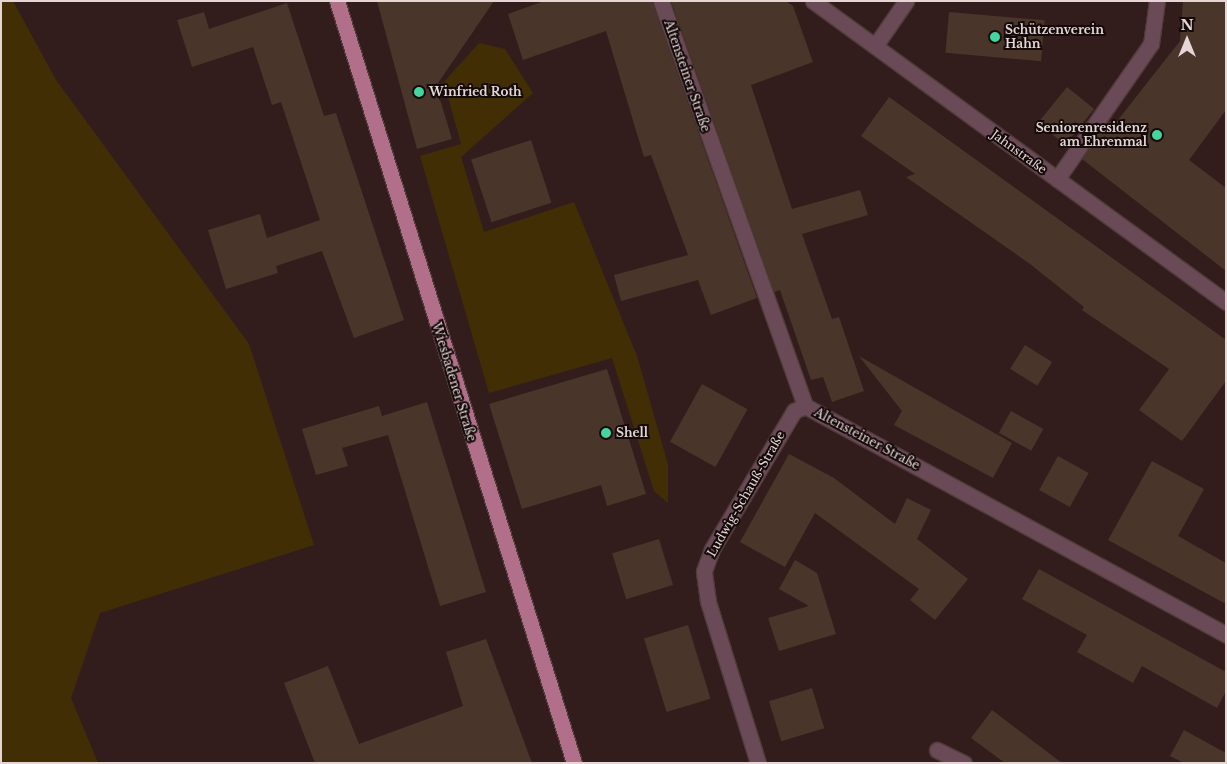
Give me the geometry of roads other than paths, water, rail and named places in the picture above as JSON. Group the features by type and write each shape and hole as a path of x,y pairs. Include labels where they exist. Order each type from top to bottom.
{"main road":[{"name":"Wiesbadener Straße","path":"337,1 574,763"}],"street":[{"name":"Altensteiner Straße","path":"661,1 805,406 1226,635"},
{"name":"Jahnstraße","path":"814,1 1226,302"},
{"path":"875,46 906,1"},
{"path":"1057,180 1143,59 1154,36 1157,1"},
{"name":"Ludwig-Schauß-Straße","path":"758,763 708,601 704,571 712,549 789,420 805,406"},
{"path":"937,750 964,763"}],"place":[{"name":"Schützenverein Hahn","path":"995,37"},
{"name":"Winfried Roth","path":"419,92"},
{"name":"Seniorenresidenz am Ehrenmal","path":"1157,135"},
{"name":"Shell","path":"606,433"}]}
